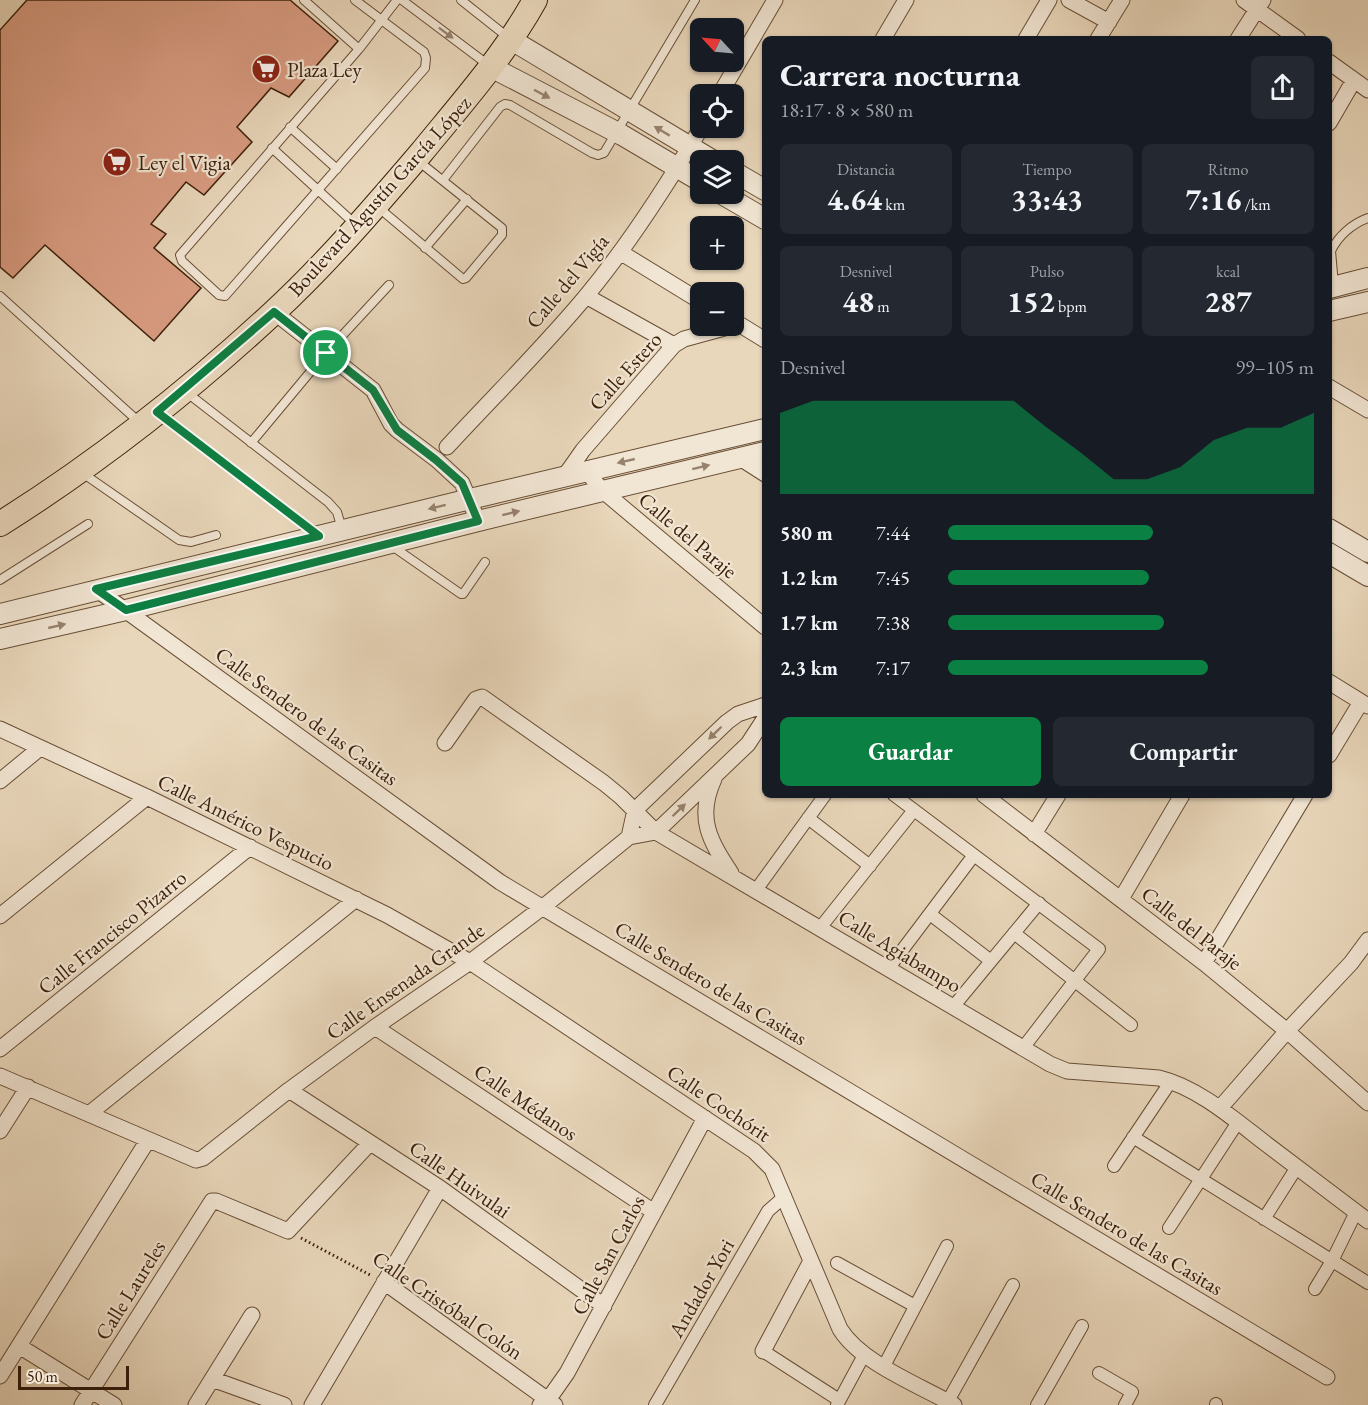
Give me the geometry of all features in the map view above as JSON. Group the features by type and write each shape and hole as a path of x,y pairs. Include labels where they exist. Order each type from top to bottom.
{"main road":[{"name":"Boulevard Agustín García López","path":"0,525 80,471 150,418 274,312 357,225 416,158 491,67 535,0"}],"street":[{"path":"726,84 775,0"},
{"path":"885,36 906,0"},
{"path":"1028,36 1049,0"},
{"path":"1069,0 1109,22"},
{"path":"1100,36 1122,0"},
{"path":"1239,36 1254,3 1294,36"},
{"path":"510,39 693,150"},
{"path":"1332,64 1368,90"},
{"path":"491,67 616,132 690,175"},
{"path":"1332,118 1354,80"},
{"name":"Calle del Vigía","path":"447,447 586,296 620,252 695,138"},
{"path":"744,178 762,188"},
{"path":"739,204 762,217"},
{"path":"620,252 690,295"},
{"path":"1332,287 1368,278"},
{"path":"586,296 674,345"},
{"path":"1332,310 1368,302"},
{"path":"274,312 373,390 397,430 462,483 478,521"},
{"path":"744,328 762,338"},
{"name":"Calle Estero","path":"564,477 583,450 674,345 694,336"},
{"path":"1332,389 1368,410"},
{"path":"0,614 762,430"},
{"path":"0,639 762,453"},
{"path":"740,458 762,472"},
{"name":"Calle del Paraje","path":"586,471 603,491 762,624"},
{"path":"1332,535 1368,552"},
{"path":"1332,555 1368,576"},
{"name":"Calle Sendero de las Casitas","path":"96,589 500,882 1327,1377"},
{"path":"1332,684 1365,704 1332,751"},
{"name":"Calle Agiabampo","path":"445,743 476,699 482,697 604,783 656,832 888,969 1050,1064 1067,1071 1159,1078 1171,1081 1220,1108 1362,1216"},
{"path":"629,837 635,810 727,722 738,714 762,706"},
{"path":"656,832 748,744 762,723"},
{"name":"Calle Américo Vespucio","path":"0,729 147,797 356,899 470,962"},
{"path":"0,781 40,748"},
{"path":"716,774 706,806 706,826 711,843 732,876"},
{"path":"0,916 147,797"},
{"path":"756,890 823,798"},
{"path":"898,798 1100,949 1023,1048"},
{"name":"Calle del Paraje","path":"988,798 1204,963 1287,1031 1368,1103"},
{"path":"1035,834 1056,798"},
{"path":"1121,899 1180,798"},
{"path":"1204,963 1303,798"},
{"path":"820,928 914,810"},
{"path":"808,818 870,866"},
{"name":"Calle Ensenada Grande","path":"148,1140 196,1160 203,1158 375,1027 470,962 543,907 629,837 656,832"},
{"name":"Calle Francisco Pizarro","path":"0,1049 250,847"},
{"path":"888,969 974,855"},
{"path":"90,1113 356,899"},
{"path":"953,1007 1039,903"},
{"path":"930,914 991,961"},
{"path":"1014,933 1131,1025"},
{"path":"1220,1108 1287,1031 1351,963 1368,940"},
{"name":"Calle Cochórit","path":"470,962 765,1160 772,1168 785,1196 811,1262 847,1341 864,1356 944,1402"},
{"name":"Calle Médanos","path":"375,1027 654,1212"},
{"path":"0,1076 148,1140 0,1376"},
{"path":"1114,1166 1171,1081"},
{"path":"0,1131 28,1087"},
{"name":"Calle Huivulai","path":"290,1090 440,1188 604,1306"},
{"name":"Calle San Carlos","path":"548,1403 604,1306 705,1118"},
{"path":"1169,1228 1238,1122"},
{"path":"1133,1137 1368,1283"},
{"path":"288,1231 370,1143"},
{"path":"1264,1219 1297,1167"},
{"path":"312,1405 440,1188"},
{"name":"Andador Yori","path":"656,1405 768,1211 785,1196"},
{"name":"Calle Laureles","path":"82,1405 210,1203 216,1201 288,1231"},
{"path":"1316,1289 1362,1216"},
{"path":"884,1366 947,1245"},
{"path":"811,1262 763,1351 838,1402 864,1356"},
{"path":"837,1263 915,1306"},
{"name":"Calle Cristóbal Colón","path":"384,1282 548,1403"},
{"path":"944,1402 1013,1285"},
{"path":"196,1405 252,1315"},
{"path":"1037,1405 1082,1326"},
{"path":"19,1346 114,1405"},
{"path":"1099,1373 1132,1392 1125,1405"},
{"path":"212,1379 284,1405"}],"lane":[{"path":"304,0 359,49"},
{"path":"355,0 382,20 424,52 427,63 423,72 225,296 219,296 179,257 359,49 382,20 397,0"},
{"path":"402,0 491,67"},
{"path":"461,0 510,39"},
{"path":"443,180 500,107 505,104 592,153 598,155 604,153 695,0"},
{"path":"290,128 337,169"},
{"path":"272,148 357,225"},
{"path":"375,205 459,277 466,278 503,231 502,228 416,158"},
{"path":"425,248 466,199"},
{"path":"1332,248 1352,226 1368,218"},
{"path":"251,443 326,353 389,285"},
{"path":"0,296 150,418 319,536"},
{"path":"183,390 333,506 342,530"},
{"path":"80,471 179,540 191,542 216,535"},
{"path":"0,580 88,524"},
{"path":"388,544 460,594 463,594 485,562"}],"path":[{"name":"Calle Cristóbal Colón","path":"288,1231 384,1282"}],"building":[{"name":"Ley el Vigia","path":"27,0 290,0 338,41 289,97 271,88 237,127 252,142 204,195 186,182 151,224 166,234 154,248 201,288 154,341 45,245 13,278 0,267 0,30"}],"place":[{"name":"Plaza Ley","path":"266,69"},
{"name":"Ley el Vigia","path":"117,162"}],"route":[{"path":"274,312 326,353 373,390 391,424 397,430 456,476 470,499 478,521 126,610 96,589 319,536 157,412 274,312"}]}
